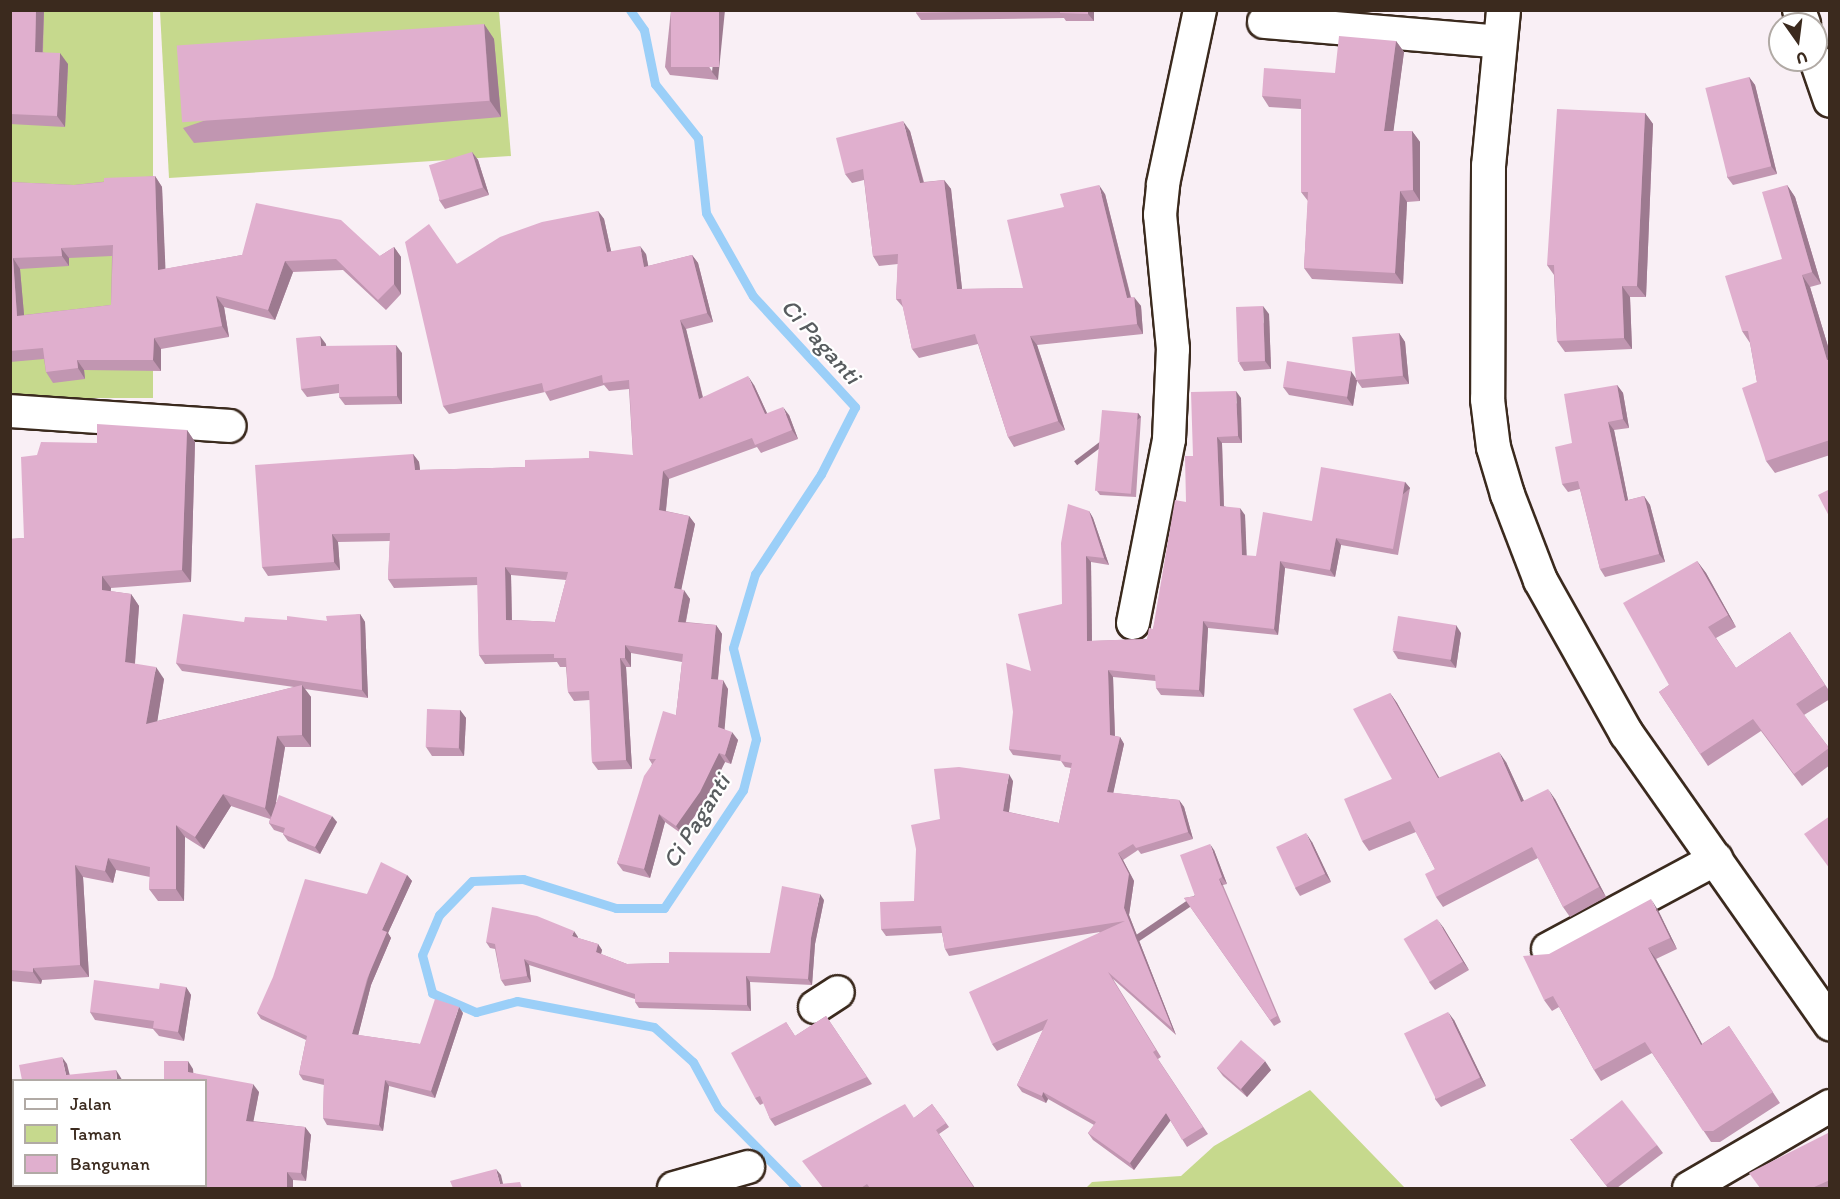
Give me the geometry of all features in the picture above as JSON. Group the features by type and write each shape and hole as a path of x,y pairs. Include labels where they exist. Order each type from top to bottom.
{"street":[{"path":"1133,623 1170,439 1173,348 1160,215 1163,184 1200,10"},
{"path":"1264,22 1501,26 1488,165 1487,399 1493,447 1540,580 1626,733 1830,1023"},
{"path":"1820,72 1830,101"},
{"path":"10,411 229,426"},
{"path":"1548,949 1716,860"},
{"path":"1706,1184 1830,1106"},
{"path":"674,1188 748,1167"}],"green space":[{"path":"10,11 153,11 153,398 10,398"},
{"path":"160,11 499,11 511,156 169,178"},
{"path":"1310,1090 1405,1188 1086,1188 1092,1182 1181,1176 1214,1146"}],"building":[{"path":"10,10 36,10 35,52 60,53 57,116 10,114"},
{"path":"671,10 719,10 719,67 671,67"},
{"path":"916,10 1040,10 916,13"},
{"path":"1060,10 1088,10 1088,14 1060,13"},
{"path":"484,24 489,101 182,122 177,45"},
{"path":"1339,36 1396,41 1384,131 1412,131 1413,190 1400,191 1395,273 1304,268 1308,192 1301,192 1301,99 1262,96 1264,68 1335,73"},
{"path":"1749,77 1771,166 1728,177 1705,88"},
{"path":"1557,109 1645,113 1637,286 1622,286 1624,338 1557,341 1554,265 1547,265"},
{"path":"903,121 920,183 944,180 957,289 1023,288 1007,220 1064,207 1060,194 1099,185 1127,298 1134,297 1137,324 1030,336 1058,421 1008,437 975,334 912,349 901,299 896,299 898,254 873,256 863,169 845,174 836,138"},
{"path":"472,152 483,187 440,201 429,165"},
{"path":"155,176 158,270 242,255 256,203 341,220 380,256 394,247 394,284 378,300 336,259 285,261 268,310 216,296 222,326 154,338 153,360 77,360 78,368 46,372 43,348 10,351 10,182 74,185 104,182 104,178","holes":["113,245 111,305 17,316 13,258 62,256 61,248"]},
{"path":"1787,185 1812,272 1802,275 1827,360 1830,359 1830,440 1766,461 1742,388 1757,382 1748,331 1742,331 1725,276 1782,259 1762,192"},
{"path":"598,211 607,252 640,246 644,267 692,255 707,313 680,320 699,399 748,376 765,414 783,407 792,430 755,445 752,438 663,471 659,510 689,516 674,588 684,590 678,622 716,625 711,679 723,680 718,727 732,732 725,755 719,753 700,792 676,826 659,814 644,869 617,863 644,776 656,759 649,759 663,711 676,715 683,654 625,645 625,658 620,658 626,760 592,762 589,691 568,692 566,658 554,658 554,654 479,655 477,577 388,579 390,533 332,534 334,562 262,567 255,465 413,454 415,470 525,467 525,460 589,458 589,451 633,455 629,380 603,383 602,375 544,392 542,383 443,406 405,242 429,224 457,264 500,237 542,222","holes":["505,567 568,572 555,622 506,620"]},
{"path":"1263,306 1265,361 1238,362 1236,307"},
{"path":"1399,333 1403,376 1356,380 1352,337"},
{"path":"320,336 321,346 396,345 397,396 339,397 339,384 301,389 296,338"},
{"path":"1287,361 1351,371 1347,397 1283,387"},
{"path":"1617,385 1623,419 1608,422 1625,501 1644,496 1659,554 1600,569 1578,481 1562,484 1555,447 1572,443 1564,394"},
{"path":"1236,391 1238,436 1217,437 1220,506 1240,508 1242,555 1256,556 1263,512 1312,521 1321,467 1405,482 1393,549 1336,538 1330,570 1280,561 1274,629 1203,621 1199,690 1156,688 1155,675 1108,670 1110,735 1120,737 1107,792 1179,800 1188,832 1136,848 1133,844 1118,853 1129,874 1124,908 1172,1028 1108,972 1156,1050 1153,1052 1203,1127 1182,1140 1166,1113 1130,1163 1088,1133 1096,1122 1043,1092 1042,1096 1017,1085 1048,1019 992,1044 969,992 1125,921 945,949 941,926 881,929 880,902 914,901 916,849 911,825 940,819 934,769 959,767 1009,774 1003,811 1059,823 1072,763 1060,761 1061,755 1009,749 1013,712 1006,663 1031,671 1018,614 1062,604 1061,543 1068,504 1089,511 1104,558 1086,556 1087,641 1147,639 1149,628 1153,629 1175,500 1186,502 1185,456 1193,456 1191,392"},
{"path":"1102,410 1138,413 1131,494 1095,491"},
{"path":"97,424 187,430 182,570 102,576 102,590 131,594 125,662 156,667 146,724 302,685 302,735 277,736 265,808 223,794 195,837 176,825 176,889 149,889 150,867 108,858 105,871 75,865 80,965 33,968 33,972 10,970 10,539 24,538 21,457 37,455 41,442 97,443"},
{"path":"1830,489 1830,518 1818,495"},
{"path":"1697,561 1728,615 1708,627 1736,668 1790,632 1825,685 1796,704 1829,748 1794,774 1753,719 1700,754 1659,692 1669,685 1623,603"},
{"path":"183,614 244,622 245,617 287,620 287,616 327,621 326,616 360,614 362,690 176,663"},
{"path":"1398,616 1456,625 1451,660 1393,651"},
{"path":"1390,693 1438,778 1499,752 1521,802 1548,789 1599,887 1563,907 1532,847 1436,897 1425,874 1435,869 1410,821 1362,841 1344,799 1392,779 1353,709"},
{"path":"427,709 460,710 459,748 426,747"},
{"path":"279,795 332,816 315,847 283,834 285,828 269,823"},
{"path":"1830,816 1830,869 1804,834"},
{"path":"1306,833 1325,874 1295,888 1276,847"},
{"path":"1210,844 1222,877 1219,879 1277,1016 1270,1020 1184,898 1195,896 1180,855"},
{"path":"381,862 407,875 382,930 387,932 367,979 352,1034 420,1044 435,999 459,1007 431,1091 385,1080 379,1125 323,1118 324,1079 299,1074 307,1036 257,1013 273,977 305,879 367,894"},
{"path":"782,886 820,894 811,938 808,979 746,976 747,1005 635,1002 635,994 524,959 527,976 501,980 495,944 486,942 492,907 537,916 574,931 572,936 598,944 596,952 627,964 669,963 669,952 770,953"},
{"path":"1651,899 1670,938 1648,948 1701,1045 1729,1026 1773,1092 1713,1131 1703,1131 1645,1042 1594,1070 1553,996 1544,1000 1523,956 1549,954"},
{"path":"1437,919 1463,962 1429,982 1404,939"},
{"path":"94,980 159,989 160,983 186,987 178,1032 153,1028 154,1021 90,1012"},
{"path":"1448,1012 1480,1078 1436,1099 1404,1033"},
{"path":"826,1016 867,1077 770,1119 760,1096 755,1098 731,1053 786,1022 795,1036"},
{"path":"1241,1040 1265,1061 1241,1089 1217,1068"},
{"path":"62,1057 66,1075 116,1070 117,1079 22,1079 19,1065"},
{"path":"164,1061 188,1061 188,1072 253,1084 246,1121 305,1127 301,1173 287,1172 287,1188 164,1188 207,1187 207,1079 164,1079"},
{"path":"1622,1100 1657,1145 1606,1185 1571,1140"},
{"path":"905,1104 914,1118 932,1104 946,1123 936,1130 974,1188 870,1188 867,1184 861,1188 823,1188 802,1161"},
{"path":"1830,1132 1830,1180 1812,1188 1760,1188 1749,1173"},
{"path":"496,1169 500,1184 520,1182 522,1188 453,1188 450,1181"}],"waterway":[{"name":"Ci Paganti","path":"630,10 644,30 655,84 698,138 706,213 753,296 855,407 821,474 755,574 733,648 756,739 743,790 664,908 616,908 523,879 472,881 439,915 422,955 432,993 476,1012 517,1001 654,1027 693,1062 718,1108 797,1188"}]}
